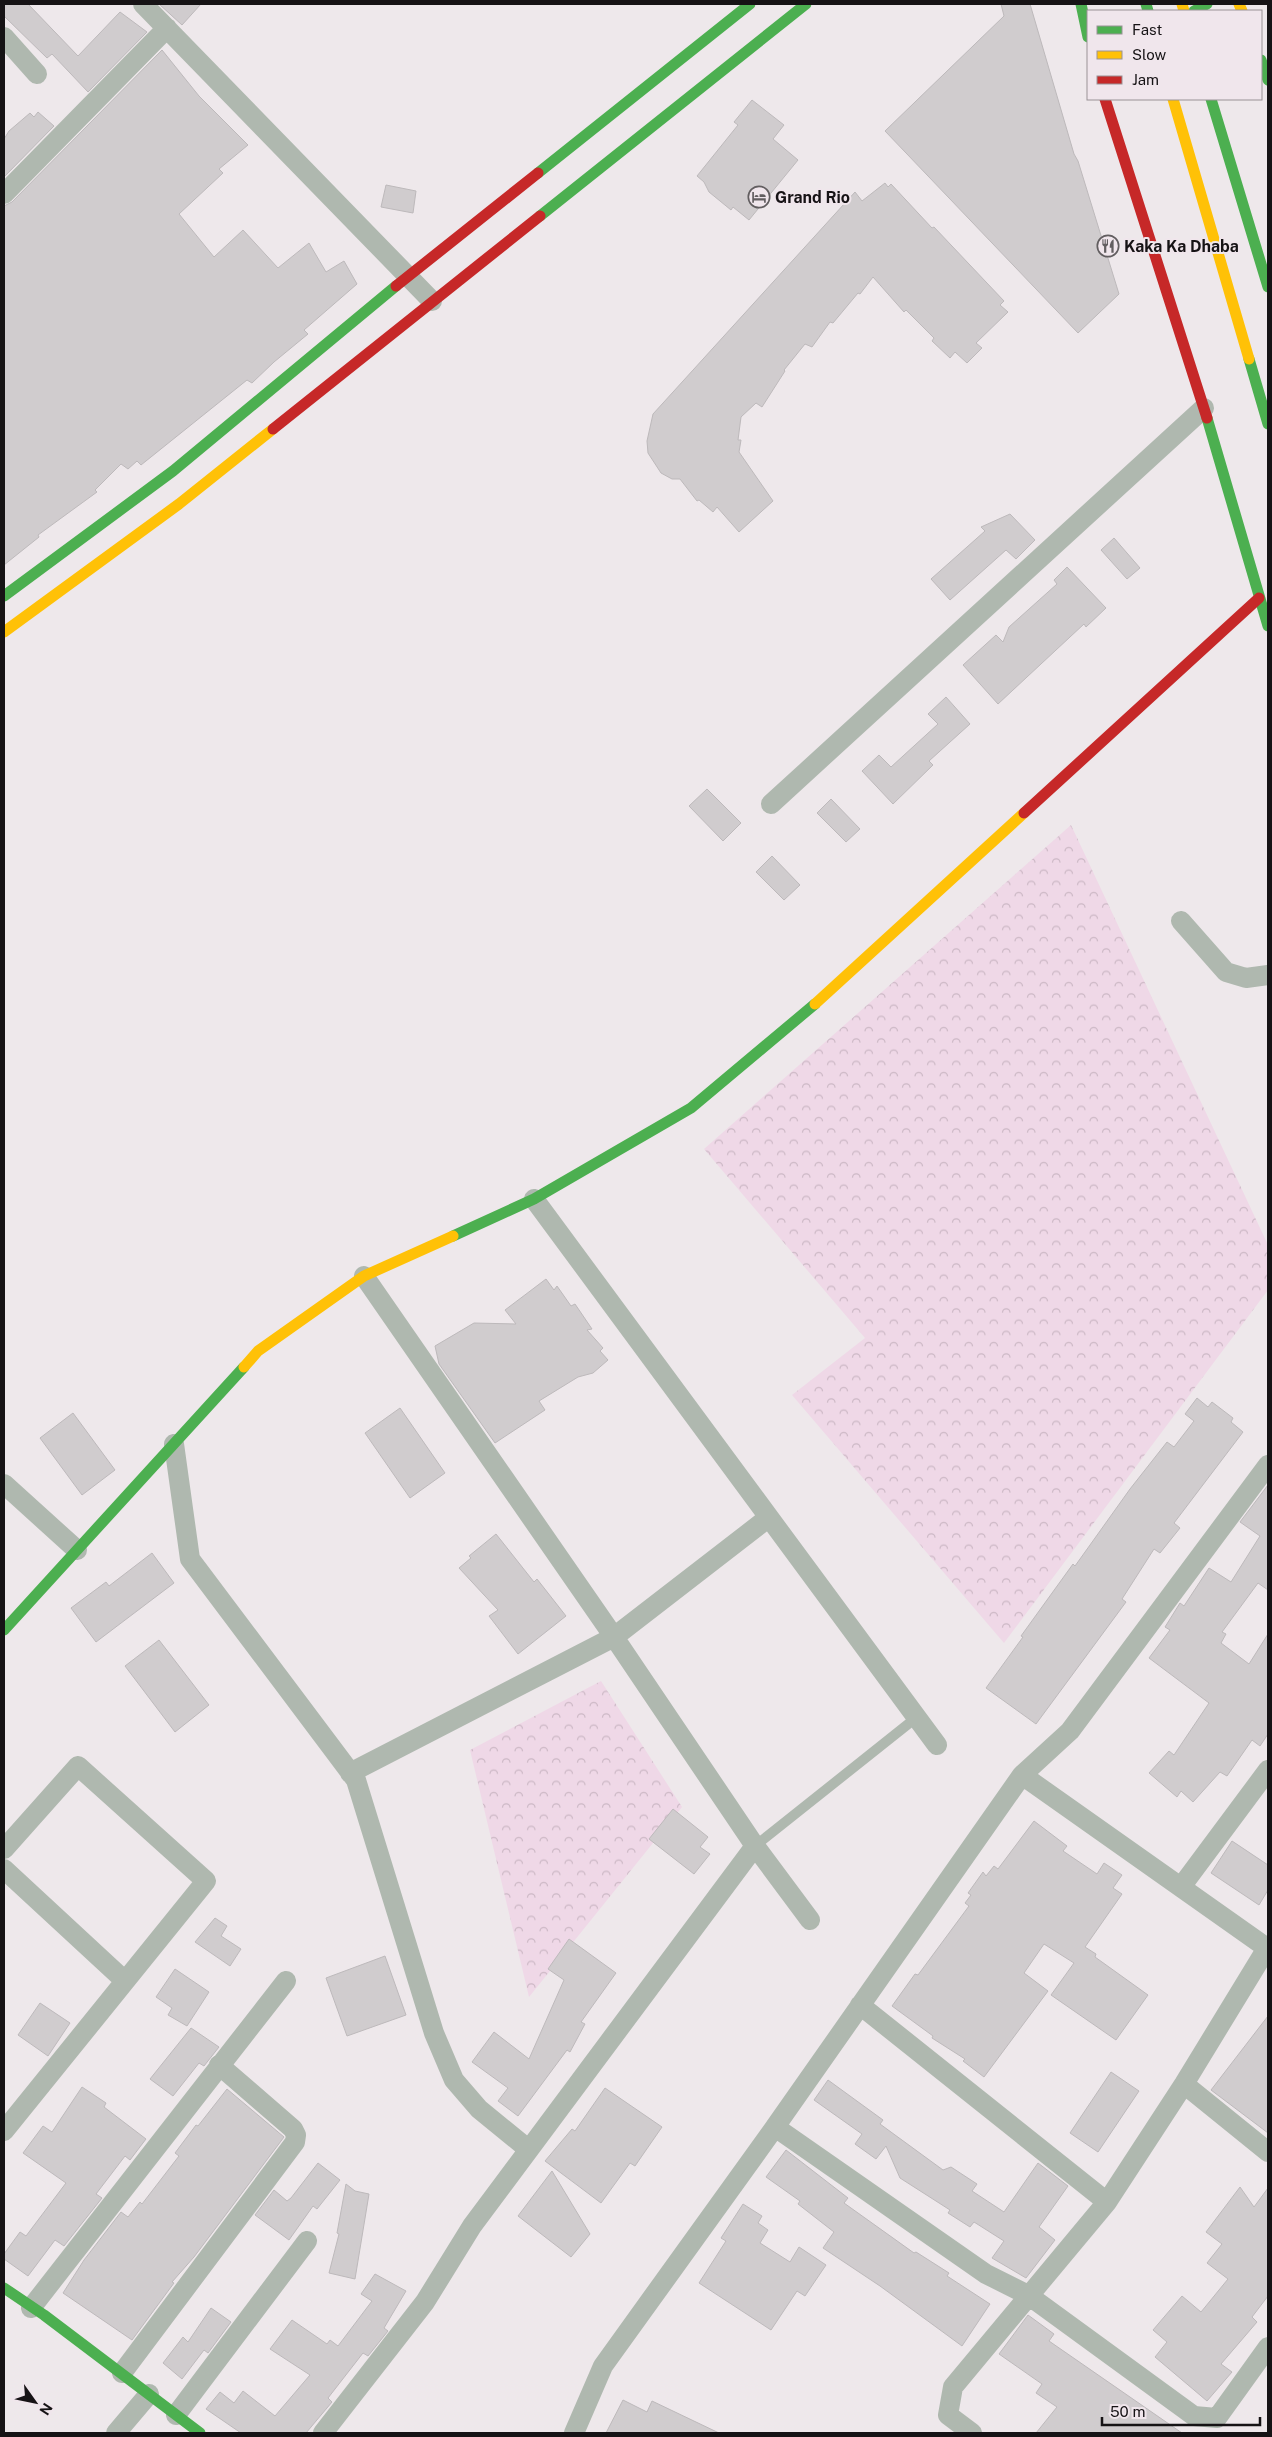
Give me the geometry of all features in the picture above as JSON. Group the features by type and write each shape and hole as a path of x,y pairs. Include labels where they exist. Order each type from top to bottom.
{"main road":[{"path":"4,596 173,471 409,276 750,4"},
{"path":"4,632 179,504 806,4"},
{"path":"1081,4 1087,32"},
{"path":"1196,10 1207,4"},
{"path":"1262,63 1268,80"},
{"path":"1105,100 1204,408 1268,626"},
{"path":"1173,100 1268,424"},
{"path":"1210,100 1268,287"},
{"path":"4,1630 258,1351 364,1276 534,1200 691,1108 803,1015 1259,598"},
{"path":"4,2288 44,2315 200,2433"}],"street":[{"path":"143,4 432,301"},
{"path":"4,194 167,28"},
{"path":"4,37 37,74"},
{"path":"771,804 1204,408"},
{"path":"1181,922 1226,972 1246,978 1268,975"},
{"path":"534,1200 937,1745"},
{"path":"364,1276 614,1636 755,1846 810,1920"},
{"path":"174,1444 190,1559 356,1780 434,2033 454,2080 479,2109 528,2149"},
{"path":"574,2433 603,2366 775,2127 1022,1775 1070,1731 1268,1465"},
{"path":"4,1484 76,1550"},
{"path":"350,1773 614,1636 768,1518"},
{"path":"4,1849 78,1766 206,1881 6,2124"},
{"path":"1181,1887 1268,1770"},
{"path":"972,2433 948,2415 953,2387 1028,2295 1108,2202 1268,1949 1022,1775"},
{"path":"323,2433 425,2302 472,2226 755,1846"},
{"path":"4,1869 125,1981"},
{"path":"31,2308 286,1981"},
{"path":"860,2004 1108,2202"},
{"path":"122,2373 295,2142 296,2135 293,2129 219,2065"},
{"path":"1184,2084 1268,2152"},
{"path":"775,2127 986,2274 1028,2295 1194,2416 1218,2418 1268,2347"},
{"path":"176,2415 307,2241"},
{"path":"116,2433 149,2394"}],"lane":[{"path":"755,1846 917,1716"}],"green space":[{"path":"1071,825 1268,1245 1268,1290 1004,1643 792,1395 865,1338 704,1149"},
{"path":"601,1681 682,1807 529,1997 470,1750"}],"building":[{"path":"4,4 28,4 78,56 120,12 147,32 88,92 52,54 47,58 4,16"},
{"path":"159,4 201,4 182,25"},
{"path":"1001,4 1030,4 1074,154 1078,161 1119,294 1078,333 885,131 1004,16"},
{"path":"162,50 199,96 248,145 219,169 223,173 179,214 214,257 243,230 278,268 309,243 326,272 344,261 357,284 304,330 308,334 252,383 247,380 141,465 137,461 128,469 121,464 95,490 97,492 38,535 39,537 4,565 4,206 12,202"},
{"path":"752,100 784,125 773,139 798,160 749,220 733,207 731,210 709,192 704,182 697,176 738,125 734,122"},
{"path":"38,112 54,126 4,177 4,139 9,131 30,113 34,117"},
{"path":"885,183 888,187 891,184 932,228 934,227 1004,301 1000,305 1008,312 976,343 982,348 967,363 955,352 950,358 932,341 934,338 906,310 904,312 873,277 833,323 830,322 812,347 805,344 784,370 762,407 756,403 741,417 738,440 741,440 739,452 773,501 739,532 717,507 713,512 699,500 697,501 680,479 672,479 661,473 648,453 647,441 653,414 855,192 862,201"},
{"path":"386,185 416,191 413,213 381,207"},
{"path":"1010,514 1035,540 1016,559 1006,550 950,600 931,579 985,531 981,527"},
{"path":"1114,538 1140,568 1127,579 1101,550"},
{"path":"1067,567 1106,608 1086,627 1084,624 998,704 963,665 996,635 1003,642 1009,627 1057,584 1054,580"},
{"path":"946,697 970,724 929,761 933,765 893,804 862,771 879,755 891,767 938,724 928,714"},
{"path":"707,789 741,823 723,841 689,806"},
{"path":"831,799 860,829 846,842 817,813"},
{"path":"772,856 800,885 784,900 756,872"},
{"path":"546,1279 554,1290 557,1286 571,1306 575,1304 592,1329 587,1330 603,1348 600,1351 608,1360 593,1373 578,1377 539,1401 545,1410 495,1443 439,1364 435,1346 474,1323 516,1324 505,1310"},
{"path":"1197,1398 1208,1407 1212,1402 1233,1418 1231,1422 1243,1432 1174,1523 1180,1528 1160,1553 1154,1549 1122,1599 1126,1602 1036,1724 986,1688 1073,1564 1075,1566 1130,1489 1167,1442 1174,1447 1194,1421 1185,1414"},
{"path":"400,1408 445,1473 410,1498 365,1433"},
{"path":"73,1413 115,1470 82,1495 40,1438"},
{"path":"1268,1485 1268,1590 1258,1583 1222,1632 1226,1634 1221,1643 1249,1664 1268,1634 1268,1734 1260,1746 1252,1740 1227,1776 1220,1772 1193,1802 1181,1791 1177,1797 1149,1773 1169,1751 1174,1755 1209,1703 1149,1658 1170,1630 1165,1627 1180,1603 1184,1606 1209,1568 1231,1582 1260,1536 1240,1522"},
{"path":"496,1534 534,1582 537,1579 566,1616 518,1654 489,1616 498,1610 459,1568 471,1558 469,1556"},
{"path":"152,1553 174,1583 96,1642 71,1608 106,1582 109,1586"},
{"path":"159,1640 209,1705 175,1732 125,1666"},
{"path":"673,1809 708,1837 700,1847 710,1854 694,1874 649,1839"},
{"path":"1034,1821 1067,1846 1063,1851 1097,1874 1104,1863 1122,1875 1113,1888 1122,1894 1085,1947 1096,1954 1095,1957 1148,1995 1116,2040 1051,1995 1074,1963 1044,1944 1024,1973 1048,1991 984,2077 963,2061 965,2059 932,2038 933,2036 892,2006 915,1974 918,1975 969,1906 965,1903 971,1895 968,1893 983,1872 986,1876 994,1866 998,1869"},
{"path":"1232,1841 1268,1865 1268,1890 1259,1905 1211,1873"},
{"path":"215,1918 227,1926 221,1936 241,1949 230,1966 195,1942"},
{"path":"569,1939 616,1973 581,2022 585,2024 570,2052 567,2050 518,2116 498,2101 508,2088 472,2062 494,2032 529,2059 564,1980 548,1969"},
{"path":"385,1956 406,2015 347,2036 326,1978"},
{"path":"175,1969 209,1992 187,2026 168,2015 172,2008 156,1997"},
{"path":"40,2003 70,2023 48,2056 18,2035"},
{"path":"1268,2016 1268,2133 1211,2090"},
{"path":"191,2028 219,2047 204,2066 199,2063 173,2096 150,2079"},
{"path":"1111,2072 1139,2091 1098,2152 1070,2133"},
{"path":"828,2080 883,2120 880,2124 943,2170 951,2167 977,2184 972,2191 1004,2212 1038,2163 1068,2186 1039,2227 1055,2240 1026,2278 992,2258 1004,2241 974,2222 970,2227 948,2213 950,2210 900,2178 886,2146 876,2159 855,2144 862,2134 814,2100"},
{"path":"82,2087 106,2103 104,2107 146,2139 130,2160 125,2156 96,2194 102,2198 64,2246 55,2240 28,2276 4,2259 4,2254 20,2232 26,2236 66,2183 23,2153 43,2126 52,2132"},
{"path":"605,2088 662,2127 635,2166 630,2163 601,2203 545,2161 572,2129 575,2131"},
{"path":"227,2089 284,2137 194,2257 172,2282 174,2283 132,2340 63,2293 84,2260 121,2212 128,2217 140,2202 142,2204 179,2156 175,2153"},
{"path":"786,2150 848,2198 844,2203 914,2253 916,2252 949,2273 947,2276 990,2304 962,2346 880,2286 823,2248 834,2232 798,2204 800,2201 766,2177"},
{"path":"318,2163 340,2180 317,2209 313,2206 289,2240 255,2215 274,2190 287,2201 291,2198"},
{"path":"552,2171 590,2234 571,2257 518,2216"},
{"path":"346,2184 355,2191 369,2194 355,2279 329,2273 339,2234 337,2233"},
{"path":"1240,2187 1254,2207 1268,2188 1268,2296 1252,2317 1257,2322 1221,2364 1232,2372 1207,2401 1155,2357 1167,2342 1153,2330 1182,2296 1201,2312 1228,2279 1207,2263 1222,2244 1206,2232"},
{"path":"743,2204 762,2216 758,2223 768,2230 760,2243 790,2262 799,2247 826,2265 805,2296 797,2291 771,2330 699,2283 726,2241 721,2238"},
{"path":"375,2274 406,2291 384,2328 388,2331 368,2356 363,2353 328,2398 332,2402 306,2433 241,2433 206,2409 220,2392 234,2403 243,2391 275,2416 310,2375 270,2349 292,2320 327,2344 330,2340 338,2346 372,2301 361,2294"},
{"path":"211,2308 231,2322 208,2353 204,2350 182,2379 163,2363 183,2337 188,2342"},
{"path":"1028,2315 1054,2334 1049,2341 1182,2433 1036,2433 1057,2407 1036,2393 1042,2384 999,2354"},
{"path":"623,2400 647,2412 652,2401 719,2433 606,2433"}],"traffic: fast":[{"path":"538,173 750,4"},
{"path":"540,216 806,4"},
{"path":"1081,4 1087,32"},
{"path":"1146,4 1148,10"},
{"path":"1196,10 1207,4"},
{"path":"1262,63 1268,80"},
{"path":"1211,100 1268,287"},
{"path":"4,596 173,471 396,286"},
{"path":"1249,359 1268,424"},
{"path":"1207,418 1268,626"},
{"path":"453,1236 534,1199 691,1108 815,1004"},
{"path":"4,1630 244,1367"},
{"path":"4,2288 44,2315 200,2433"}],"traffic: slow":[{"path":"1182,4 1184,10"},
{"path":"1239,4 1242,10"},
{"path":"1173,100 1249,359"},
{"path":"4,632 179,504 273,429"},
{"path":"815,1004 1024,813"},
{"path":"244,1367 258,1351 364,1276 453,1236"}],"traffic: jam":[{"path":"1105,100 1207,418"},
{"path":"396,286 538,173"},
{"path":"273,429 540,216"},
{"path":"1024,813 1259,598"}],"place":[{"name":"Grand Rio","path":"759,197"},
{"name":"Kaka Ka Dhaba","path":"1108,246"}]}
